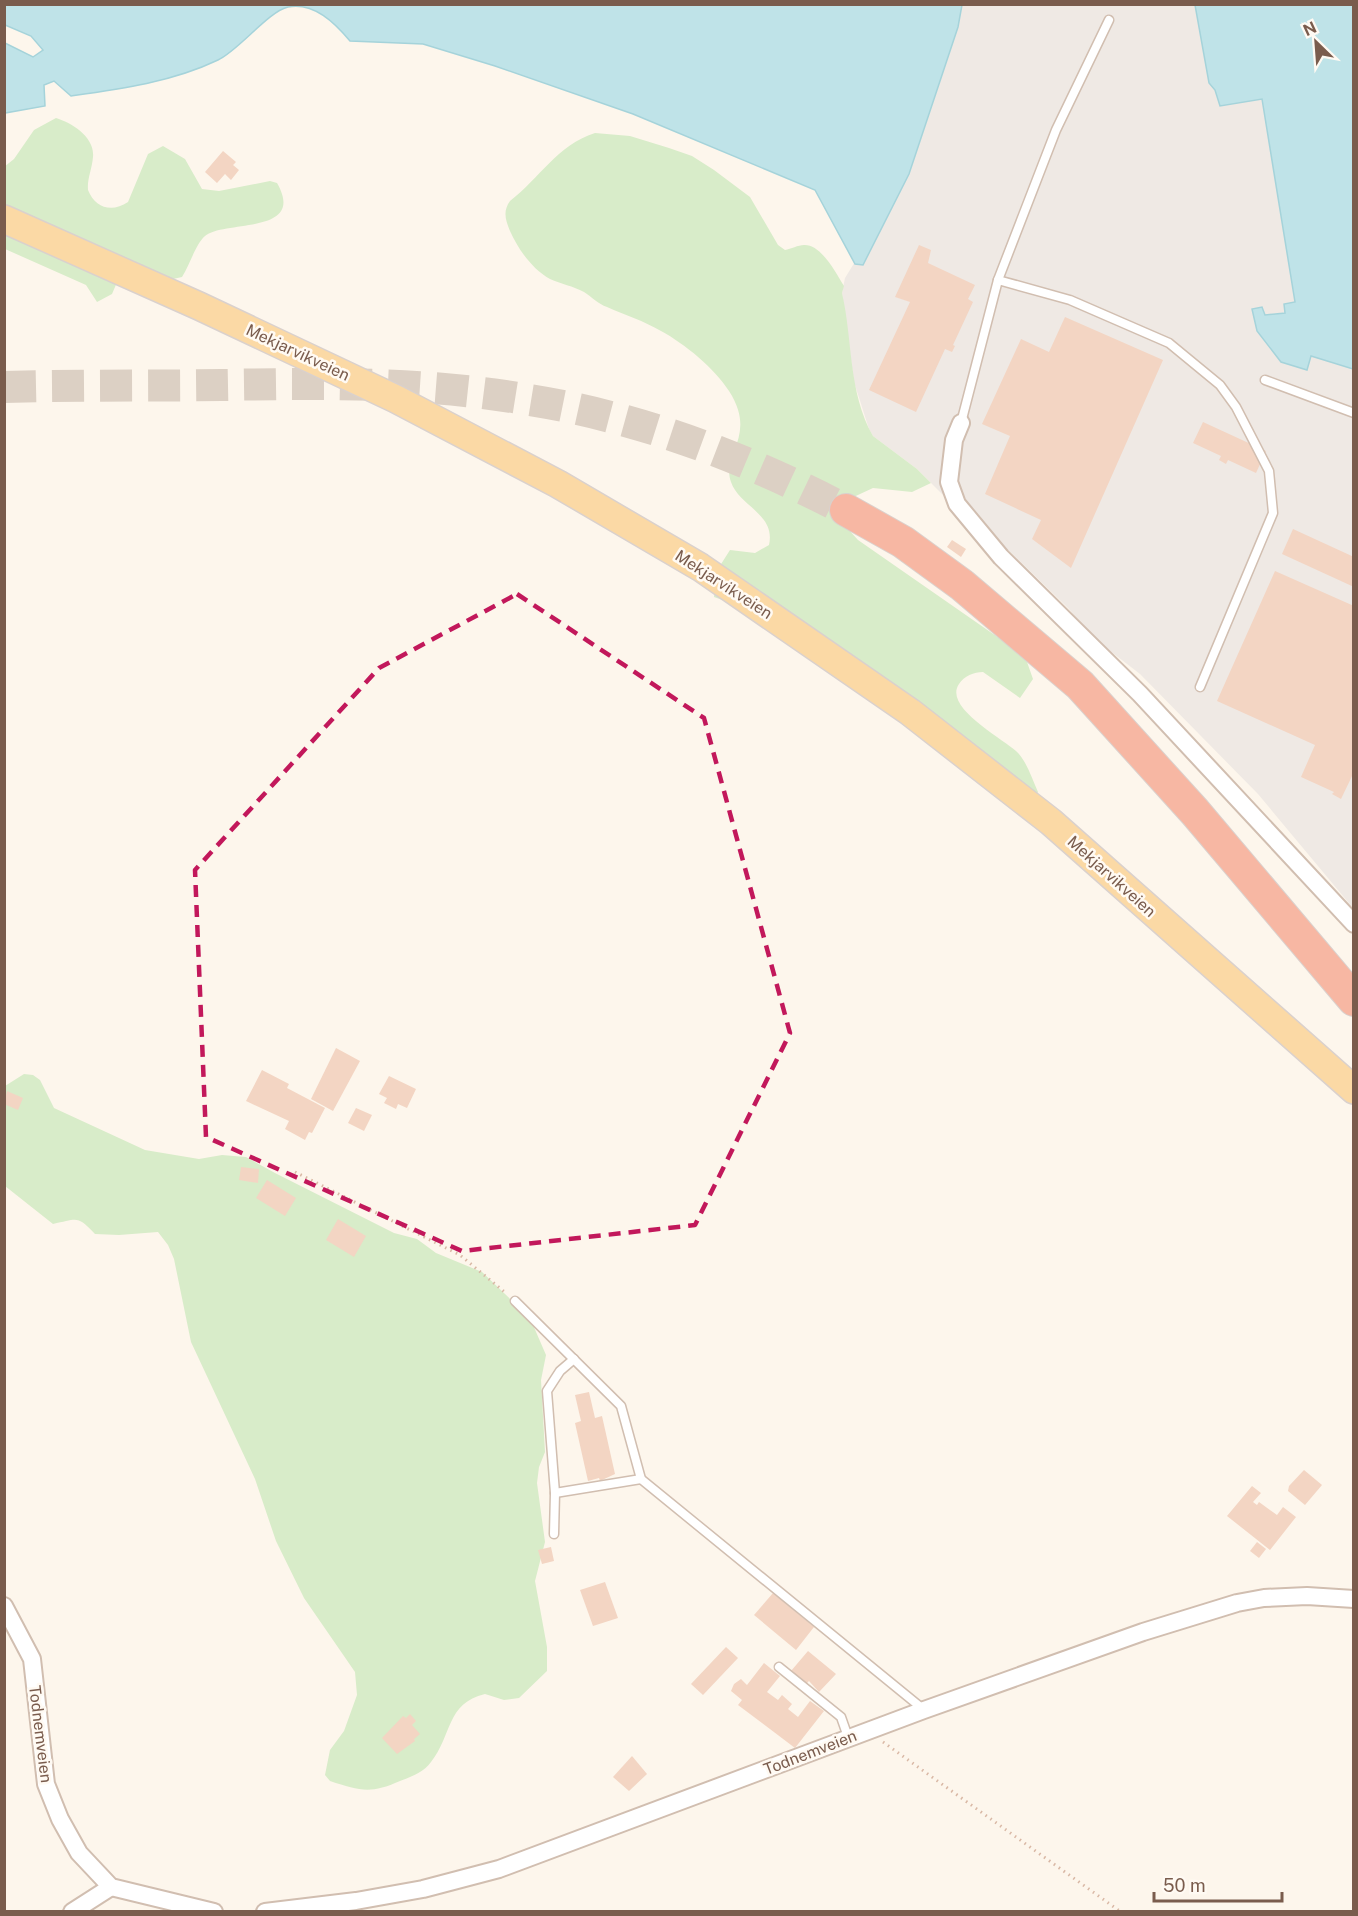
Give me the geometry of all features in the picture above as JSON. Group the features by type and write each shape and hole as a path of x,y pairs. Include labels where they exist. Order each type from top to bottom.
{"highway":[{"path":"846,510 903,542 962,585 1080,685 1187,803 1353,1000"}],"main road":[{"name":"Mekjarvikveien","path":"4,219 199,306 396,399 558,484 700,567 850,669 1034,808 1353,1090"}],"street":[{"path":"961,423 954,440 950,482 957,504 1001,557 1140,694 1353,924"},
{"name":"Todnemveien","path":"265,1911 356,1901 423,1889 499,1869 848,1737 1143,1632 1237,1603 1264,1598 1307,1596 1353,1599"},
{"name":"Todnemveien","path":"4,1606 32,1659 46,1784 60,1820 79,1853 111,1887"},
{"path":"72,1911 111,1887 214,1911"}],"lane":[{"path":"961,423 999,280 1056,130 1109,20"},
{"path":"999,280 1070,300 1169,343 1220,385 1236,407 1269,471 1273,513 1200,687"},
{"path":"1265,380 1353,413"},
{"path":"515,1301 621,1406 641,1479 924,1710"},
{"path":"554,1534 555,1493 547,1391 560,1371 574,1359"},
{"path":"555,1493 641,1479"},
{"path":"779,1667 841,1717 848,1737"}],"path":[{"path":"295,1172 460,1255 515,1301"},
{"path":"871,1729 878,1738 1121,1911"}],"highlighted area":[{"path":"517,594 704,718 790,1033 695,1225 462,1251 206,1137 195,870 379,668"}],"shaded area":[{"path":"962,5 1195,5 1209,83 1215,90 1220,105 1262,98 1295,303 1286,312 1265,315 1262,307 1253,309 1311,356 1353,369 1353,908 1258,794 1140,674 1096,640 1068,608 998,540 964,516 917,469 873,436 869,429 854,382 842,293 845,278 909,174 958,27"}],"green space":[{"path":"56,118 75,127 90,143 93,157 88,190 100,205 110,208 128,202 148,154 163,146 185,159 202,189 219,191 270,181 277,183 283,200 281,211 272,218 259,223 215,231 205,236 182,277 173,279 147,271 118,280 112,294 97,302 86,285 5,249 4,167 14,159 34,130"},
{"path":"595,133 630,136 692,156 750,197 778,245 785,250 802,245 810,246 822,254 832,267 844,286 842,293 852,366 865,419 873,436 917,469 931,483 912,492 873,488 845,501 848,529 858,540 1009,645 1027,662 1033,679 1020,698 983,672 964,679 959,684 956,693 966,712 1016,751 1023,760 1038,792 1032,800 992,785 731,603 714,597 716,572 730,550 755,553 769,545 770,534 762,518 741,498 731,482 729,472 740,432 740,420 737,407 729,391 707,365 670,336 648,324 604,306 580,290 543,275 521,251 507,223 506,212 510,201 570,145"},
{"path":"24,1074 33,1075 40,1080 54,1108 145,1150 199,1159 222,1155 246,1157 394,1233 417,1239 436,1253 482,1272 530,1318 546,1355 541,1380 545,1452 539,1467 537,1483 545,1542 535,1581 547,1647 547,1671 519,1698 504,1700 485,1694 472,1698 463,1705 451,1722 438,1752 428,1766 417,1774 381,1788 365,1790 330,1781 325,1775 330,1750 344,1731 357,1695 355,1672 304,1598 276,1541 255,1479 191,1342 174,1259 168,1245 158,1232 95,1234 77,1220 53,1224 5,1186 5,1086"}],"water":[{"path":"5,4 962,5 958,27 909,174 863,265 855,264 815,190 633,114 495,66 423,44 350,41 323,15 298,6 280,10 226,55 201,68 127,87 71,96 54,81 44,85 45,106 5,113 5,43 33,57 43,50 31,36 5,25"},
{"path":"1195,5 1353,5 1353,369 1311,356 1307,370 1281,362 1257,331 1252,309 1262,307 1265,315 1285,313 1284,304 1295,302 1262,99 1220,106 1215,90 1209,83"}],"building":[{"path":"223,151 236,162 233,165 239,170 231,180 225,174 217,183 205,172"},
{"path":"919,245 931,250 928,263 975,285 968,299 973,302 953,345 955,346 952,352 945,349 916,412 869,390 910,302 895,297"},
{"path":"1065,317 1163,360 1071,568 1032,539 1041,520 985,494 1010,436 982,424 1021,339 1049,352"},
{"path":"1203,422 1266,451 1256,473 1228,460 1226,464 1219,460 1221,456 1193,443"},
{"path":"1293,529 1354,557 1354,587 1282,554"},
{"path":"952,540 966,549 961,557 947,547"},
{"path":"1275,571 1354,606 1354,772 1341,799 1332,794 1334,792 1301,777 1315,745 1217,701"},
{"path":"336,1048 360,1061 333,1111 311,1099"},
{"path":"262,1070 289,1084 287,1088 325,1108 312,1133 309,1132 305,1140 285,1129 289,1121 246,1101"},
{"path":"389,1076 416,1089 407,1108 398,1104 396,1109 384,1103 387,1098 379,1094"},
{"path":"7,1091 23,1098 18,1110 4,1104"},
{"path":"356,1108 372,1115 364,1131 348,1123"},
{"path":"241,1167 259,1169 258,1183 239,1180"},
{"path":"267,1180 296,1198 285,1216 256,1198"},
{"path":"338,1219 366,1236 354,1257 326,1240"},
{"path":"589,1392 595,1418 602,1416 615,1474 600,1481 599,1478 588,1481 575,1423 581,1421 575,1395"},
{"path":"1304,1470 1322,1485 1305,1505 1288,1491 1289,1486"},
{"path":"1252,1486 1261,1493 1253,1502 1257,1505 1259,1502 1277,1515 1283,1507 1296,1517 1270,1550 1227,1516"},
{"path":"1257,1542 1266,1549 1259,1558 1250,1551"},
{"path":"551,1547 554,1561 542,1564 538,1550"},
{"path":"605,1582 618,1618 593,1626 580,1590"},
{"path":"773,1593 814,1627 796,1650 754,1615"},
{"path":"726,1647 738,1658 703,1695 691,1684"},
{"path":"808,1651 836,1674 819,1692 809,1681 806,1684 791,1671"},
{"path":"764,1663 780,1676 767,1692 778,1700 782,1695 792,1704 788,1709 798,1717 810,1701 824,1711 795,1748 738,1705 742,1700 731,1691 734,1684 741,1679 747,1685"},
{"path":"410,1714 416,1721 412,1725 420,1734 414,1739 415,1741 397,1754 382,1738 403,1716 406,1718"},
{"path":"632,1756 647,1774 629,1791 613,1777"}],"tunnel":[{"path":"4,387 338,384 415,387 492,394 572,408 653,429 732,457 846,510"}]}
